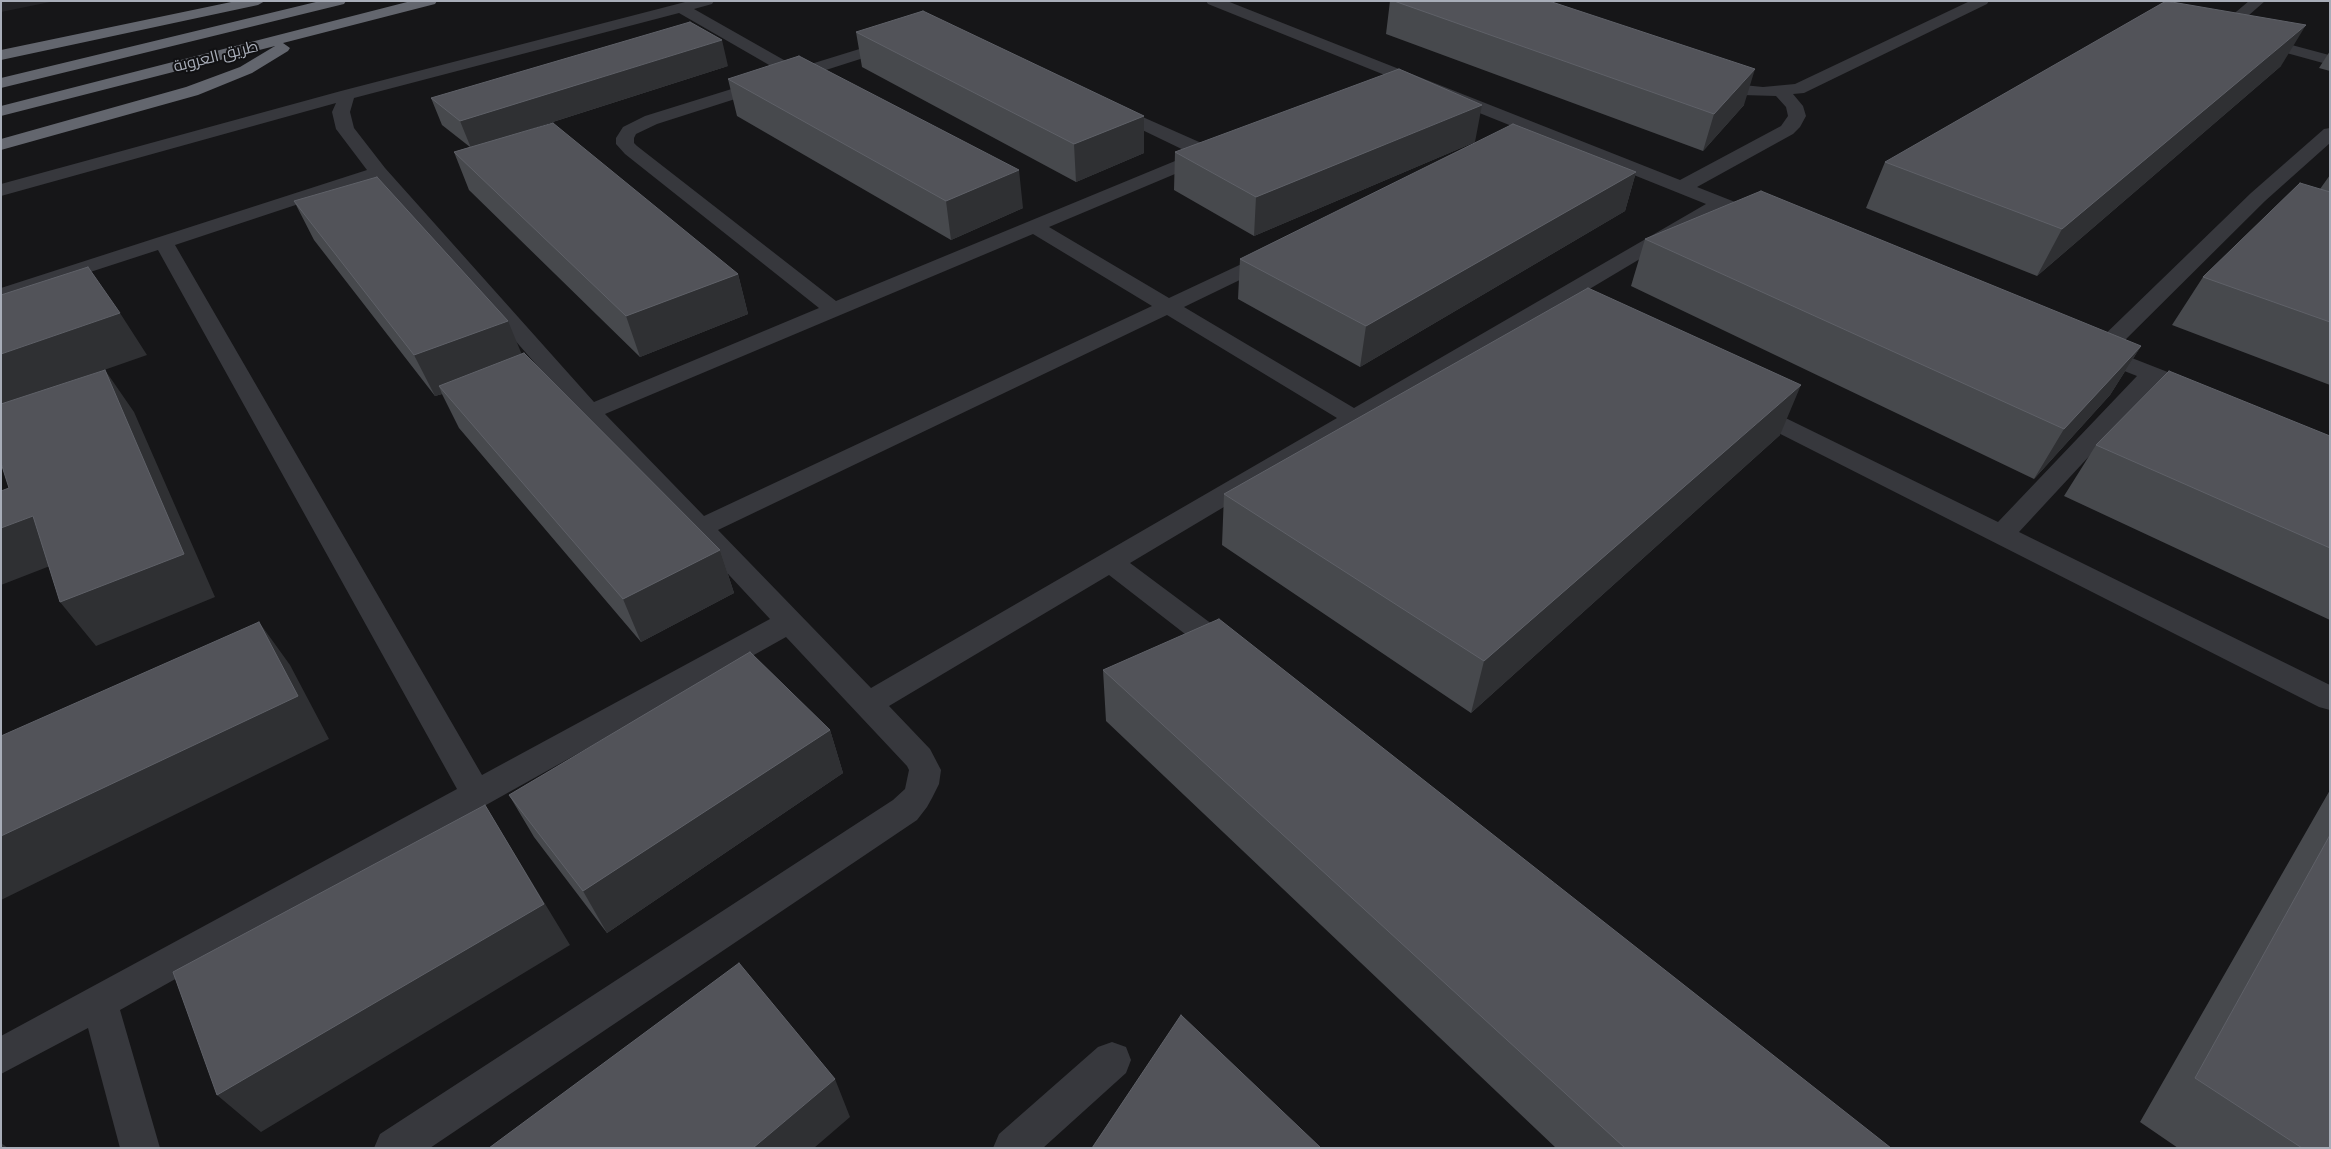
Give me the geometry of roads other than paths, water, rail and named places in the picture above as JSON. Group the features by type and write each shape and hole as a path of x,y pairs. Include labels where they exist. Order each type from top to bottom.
{"highway":[{"path":"1,55 258,1"},
{"name":"طريق العروبة","path":"1,83 339,1"},
{"name":"طريق العروبة","path":"1,111 430,1"},
{"path":"1,145 161,101 221,81 267,58 297,36"}],"street":[{"path":"1,190 347,95 706,1"},
{"path":"1213,1 1776,224"},
{"path":"1696,77 1742,90 1782,92 1798,89 1982,1"},
{"path":"2258,1 2232,22 2236,30 2256,40 2323,58"},
{"path":"681,8 796,74"},
{"path":"834,310 625,144 625,138 629,131 651,120 913,38"},
{"path":"1370,86 1397,74"},
{"path":"1682,187 1787,130 1794,123 1797,116 1794,106 1782,92"},
{"path":"347,95 341,112 345,129 378,172 590,412 919,758 925,770 923,784 916,798 905,810 394,1148"},
{"path":"590,412 1216,150 1093,99"},
{"path":"1512,143 1538,130"},
{"path":"2214,399 2089,349 2267,200 2330,133"},
{"path":"1,295 378,172"},
{"path":"868,704 1721,202"},
{"path":"1034,226 1354,418"},
{"path":"164,243 476,793"},
{"path":"700,528 1291,248"},
{"path":"1544,307 1570,320"},
{"path":"2000,535 2152,374"},
{"path":"1728,399 2330,698"},
{"path":"1110,562 1253,671"},
{"path":"1,1056 788,622"},
{"path":"99,1001 140,1148"},
{"path":"1013,1148 1112,1060"}]}
